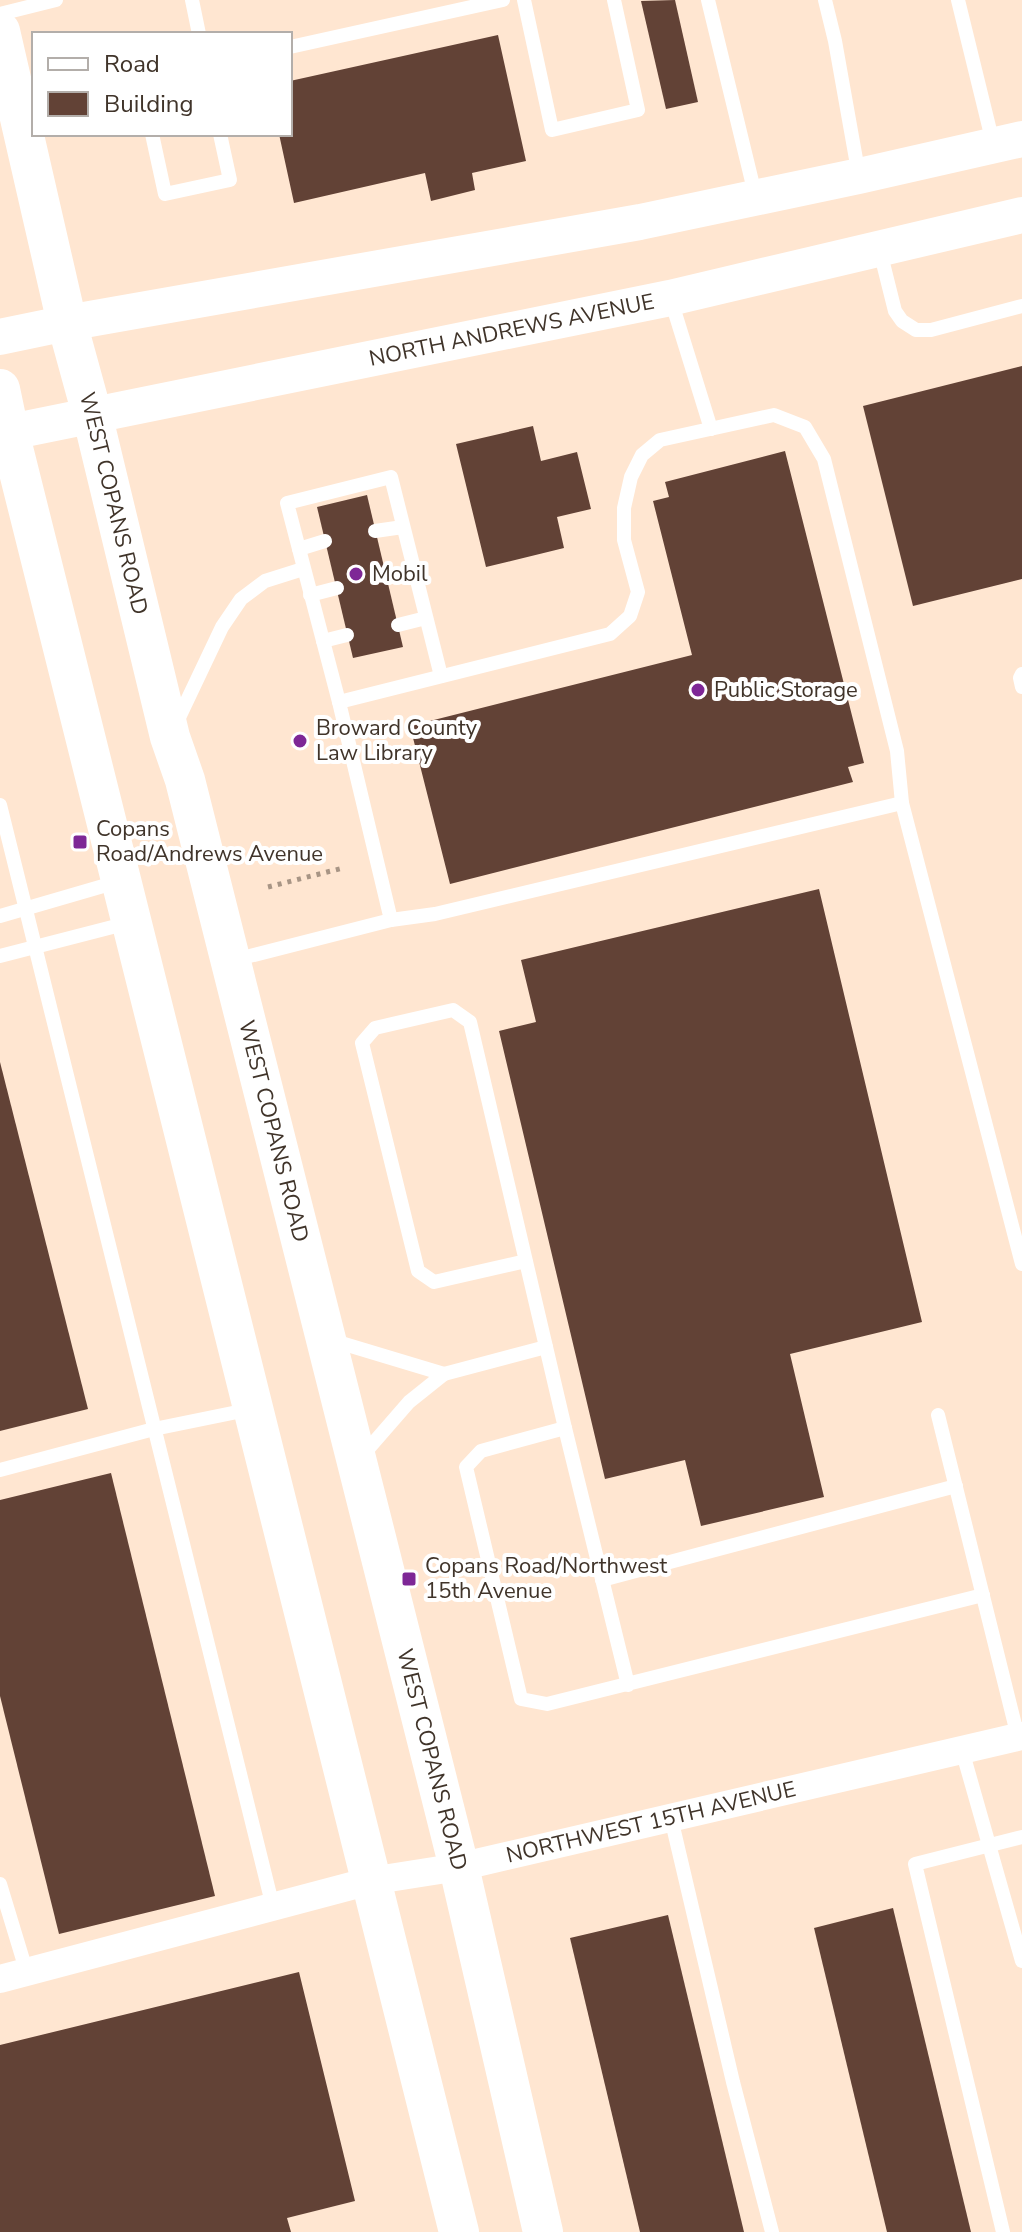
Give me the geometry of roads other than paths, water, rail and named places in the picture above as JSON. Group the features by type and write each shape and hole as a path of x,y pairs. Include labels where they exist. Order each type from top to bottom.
{"main road":[{"name":"WEST COPANS ROAD","path":"0,31 67,323 170,737 185,780 459,1867 543,2232"},
{"path":"0,389 4,433 133,922 459,2232"}],"street":[{"path":"0,337 640,222 1008,143"},
{"name":"NORTH ANDREWS AVENUE","path":"4,433 670,298 1022,215"},
{"name":"NORTHWEST 15TH AVENUE","path":"13,1976 370,1881 459,1867 1020,1736"}],"lane":[{"path":"0,14 56,0"},
{"path":"192,0 199,32"},
{"path":"292,47 503,0"},
{"path":"524,0 552,130 638,110 614,0"},
{"path":"708,0 757,198"},
{"path":"825,0 859,176"},
{"path":"958,0 1008,143"},
{"path":"152,136 165,194 230,180 220,136"},
{"path":"879,250 895,311 902,321 916,330 931,330 1022,306"},
{"path":"670,298 711,429"},
{"path":"339,702 610,634 630,616 638,592 624,540 624,508 631,477 642,455 660,440 774,415 805,427 824,459 897,751 902,803 1022,1264"},
{"path":"391,920 287,503 391,477 441,676"},
{"path":"375,531 403,527"},
{"path":"299,549 325,541"},
{"path":"170,737 222,627 241,599 265,581 303,569"},
{"path":"387,577 414,571"},
{"path":"310,595 337,588"},
{"path":"398,625 426,618"},
{"path":"323,641 347,635"},
{"path":"1022,674 1022,687"},
{"path":"230,960 902,803"},
{"path":"0,805 273,1907"},
{"path":"0,916 122,880"},
{"path":"0,956 133,922"},
{"path":"526,1261 434,1282 418,1271 362,1043 375,1028 453,1010 470,1022 628,1685"},
{"path":"325,1338 444,1374"},
{"path":"357,1463 409,1402 444,1374 546,1347"},
{"path":"0,1470 154,1429 253,1409"},
{"path":"938,1415 1020,1736"},
{"path":"565,1428 481,1451 466,1467 521,1699 547,1704 983,1595"},
{"path":"602,1580 956,1486"},
{"path":"962,1750 1022,1961"},
{"path":"671,1818 772,2232"},
{"path":"1003,2232 915,1864 1022,1837"},
{"path":"0,1884 13,1976"}],"place":[{"name":"Mobil","path":"356,574"},
{"name":"Public Storage","path":"698,690"},
{"name":"Broward County Law Library","path":"300,741"},
{"name":"Copans Road/Andrews Avenue","path":"80,842"},
{"name":"Copans Road/Northwest 15th Avenue","path":"409,1579"}]}
